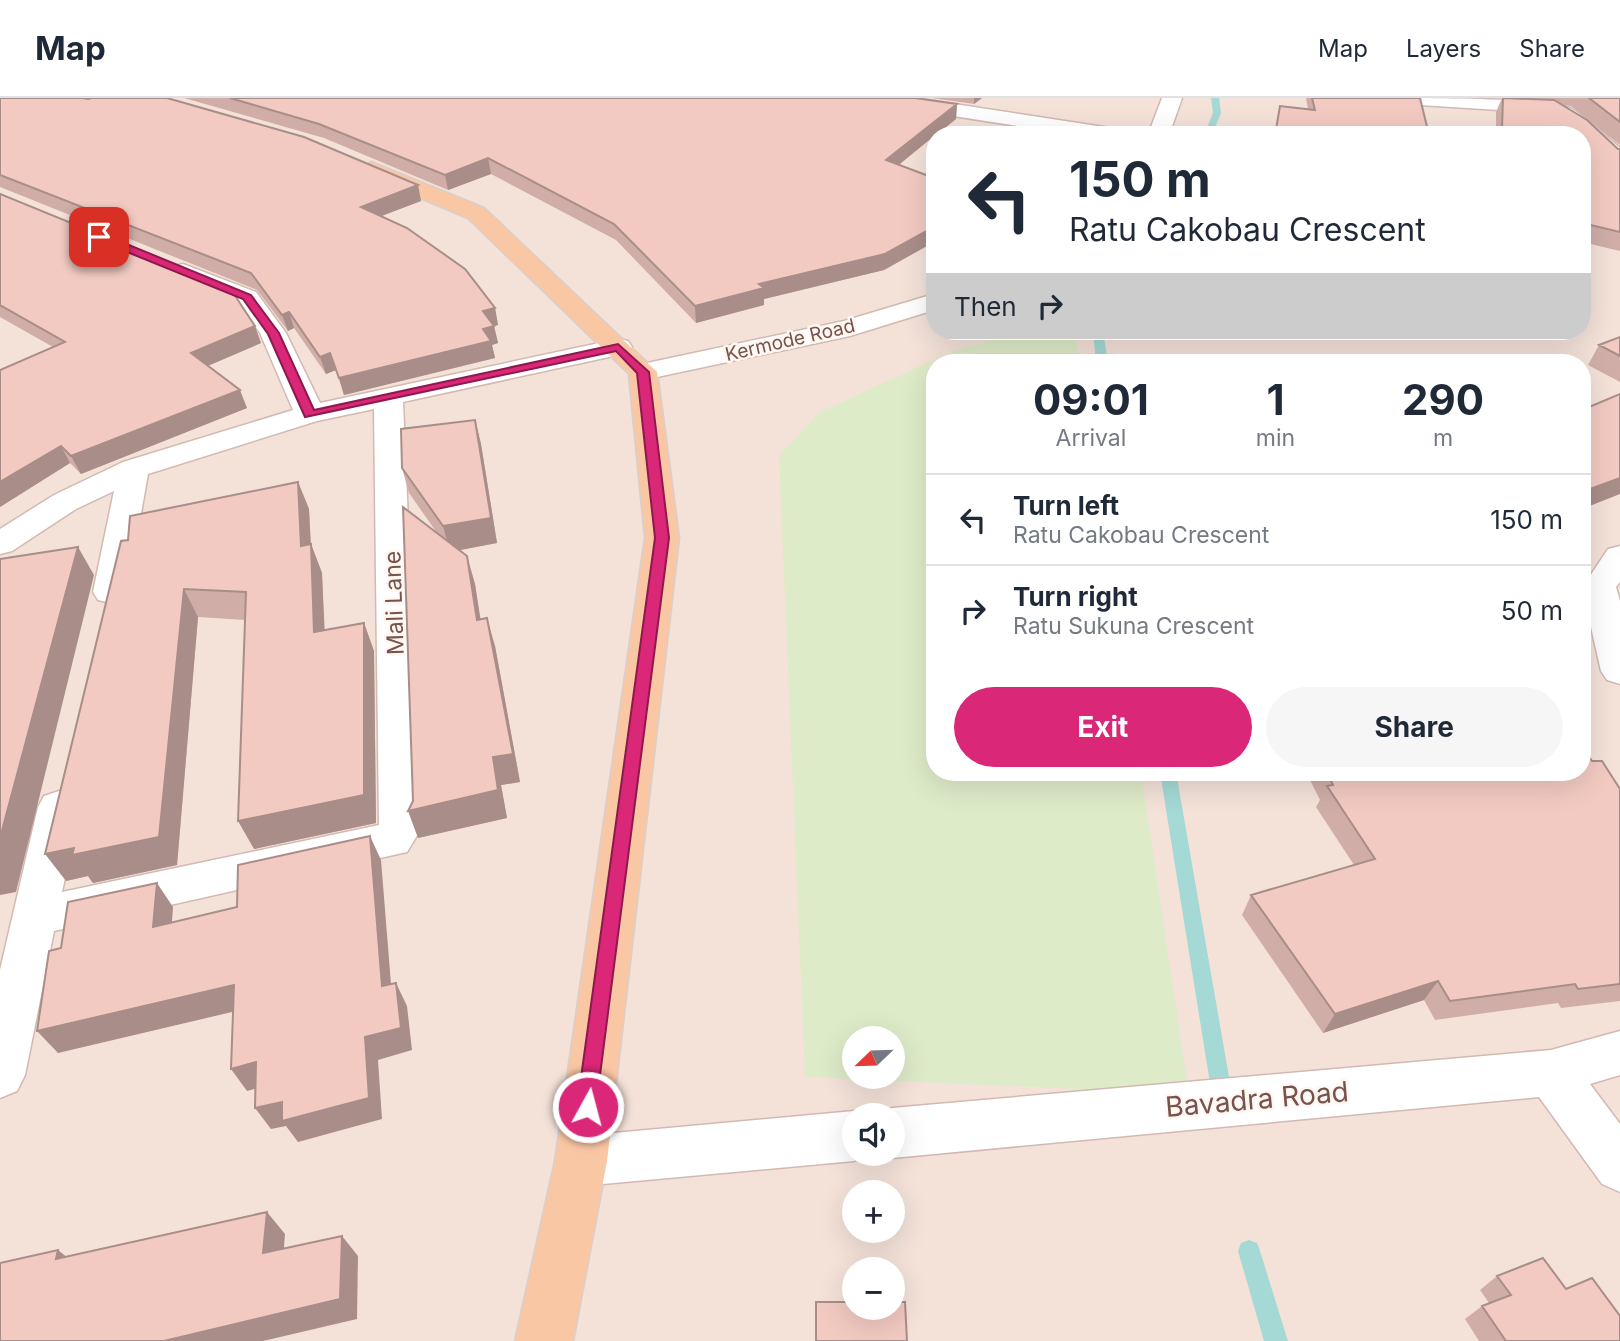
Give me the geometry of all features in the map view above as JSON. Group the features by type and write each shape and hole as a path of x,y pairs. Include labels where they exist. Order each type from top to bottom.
{"main road":[{"path":"340,155 476,213 643,372 662,538 581,1161 544,1341"}],"street":[{"path":"876,98 1058,126"},
{"path":"1161,126 1172,98"},
{"path":"1404,98 1552,107 1563,111 1581,126"},
{"path":"1591,135 1620,159"},
{"path":"160,262 247,297 273,333 310,414"},
{"name":"Kermode Road","path":"643,372 850,328 926,304"},
{"path":"0,544 65,502 134,469 310,414 618,347"},
{"name":"Mali Lane","path":"33,917 392,840 400,830 388,398"},
{"path":"103,622 122,542 134,469"},
{"path":"1620,558 1599,587 1620,671"},
{"path":"0,1075 33,917 68,770"},
{"name":"Bavadra Road","path":"905,1132 1551,1073 1620,1054"},
{"path":"1551,1073 1620,1166"},
{"path":"581,1161 842,1137"}],"shaded area":[{"path":"0,98 1620,98 1620,1341 0,1341"}],"green space":[{"path":"991,340 1076,340 1078,354 947,354"},
{"path":"926,363 926,781 1142,781 1189,1094 905,1081 905,1026 842,1026 842,1079 805,1077 779,456 820,412"}],"building":[{"path":"0,98 167,98 304,137 418,185 361,207 407,228 465,269 495,308 483,311 494,326 483,329 491,341 339,378 330,353 320,357 289,312 282,315 251,273 0,175"},
{"path":"230,98 915,98 957,104 886,160 926,175 926,231 885,254 759,284 764,288 695,306 614,224 488,158 445,175 319,124"},
{"path":"1312,98 1420,98 1427,126 1277,126 1280,106 1315,110"},
{"path":"1503,98 1554,100 1587,120 1620,149 1620,232 1591,225 1591,126 1502,126"},
{"path":"1589,98 1620,98 1620,122"},
{"path":"0,194 230,288 255,326 191,353 240,390 71,456 61,446 0,482 0,370 65,342 0,305"},
{"path":"1620,337 1620,356 1599,345"},
{"path":"1620,394 1620,478 1591,489 1591,406"},
{"path":"475,420 491,518 443,526 402,468 401,429"},
{"path":"298,482 301,546 311,544 314,632 364,623 364,795 238,821 246,592 184,589 159,837 72,855 74,848 45,854 121,541 128,540 130,516"},
{"path":"403,507 467,556 477,620 487,618 513,754 493,757 498,790 408,811 413,801"},
{"path":"78,547 0,838 0,559"},
{"path":"1591,760 1602,761 1620,789 1620,984 1578,989 1575,984 1450,1001 1438,981 1335,1014 1251,895 1375,859 1327,786 1333,785 1331,781 1591,781"},
{"path":"370,836 382,986 396,983 401,1028 365,1037 369,1098 282,1121 282,1102 255,1108 256,1062 231,1069 234,985 37,1031 49,951 61,948 68,902 157,883 153,927 237,907 238,865"},
{"path":"267,1212 263,1253 342,1236 340,1299 164,1341 0,1341 0,1263 58,1250 56,1259"},
{"path":"1543,1258 1566,1289 1592,1278 1620,1316 1620,1341 1506,1341 1482,1306 1511,1295 1497,1276"},
{"path":"816,1302 842,1302 842,1320 905,1320 905,1302 907,1341 816,1341"}],"waterway":[{"path":"1212,126 1217,113 1215,98"},
{"path":"1099,340 1101,354"},
{"path":"1170,781 1219,1077"},
{"path":"1249,1251 1276,1341"}],"route":[{"path":"99,237 247,297 273,333 310,414 618,347 643,372 662,538 588,1107"}]}
